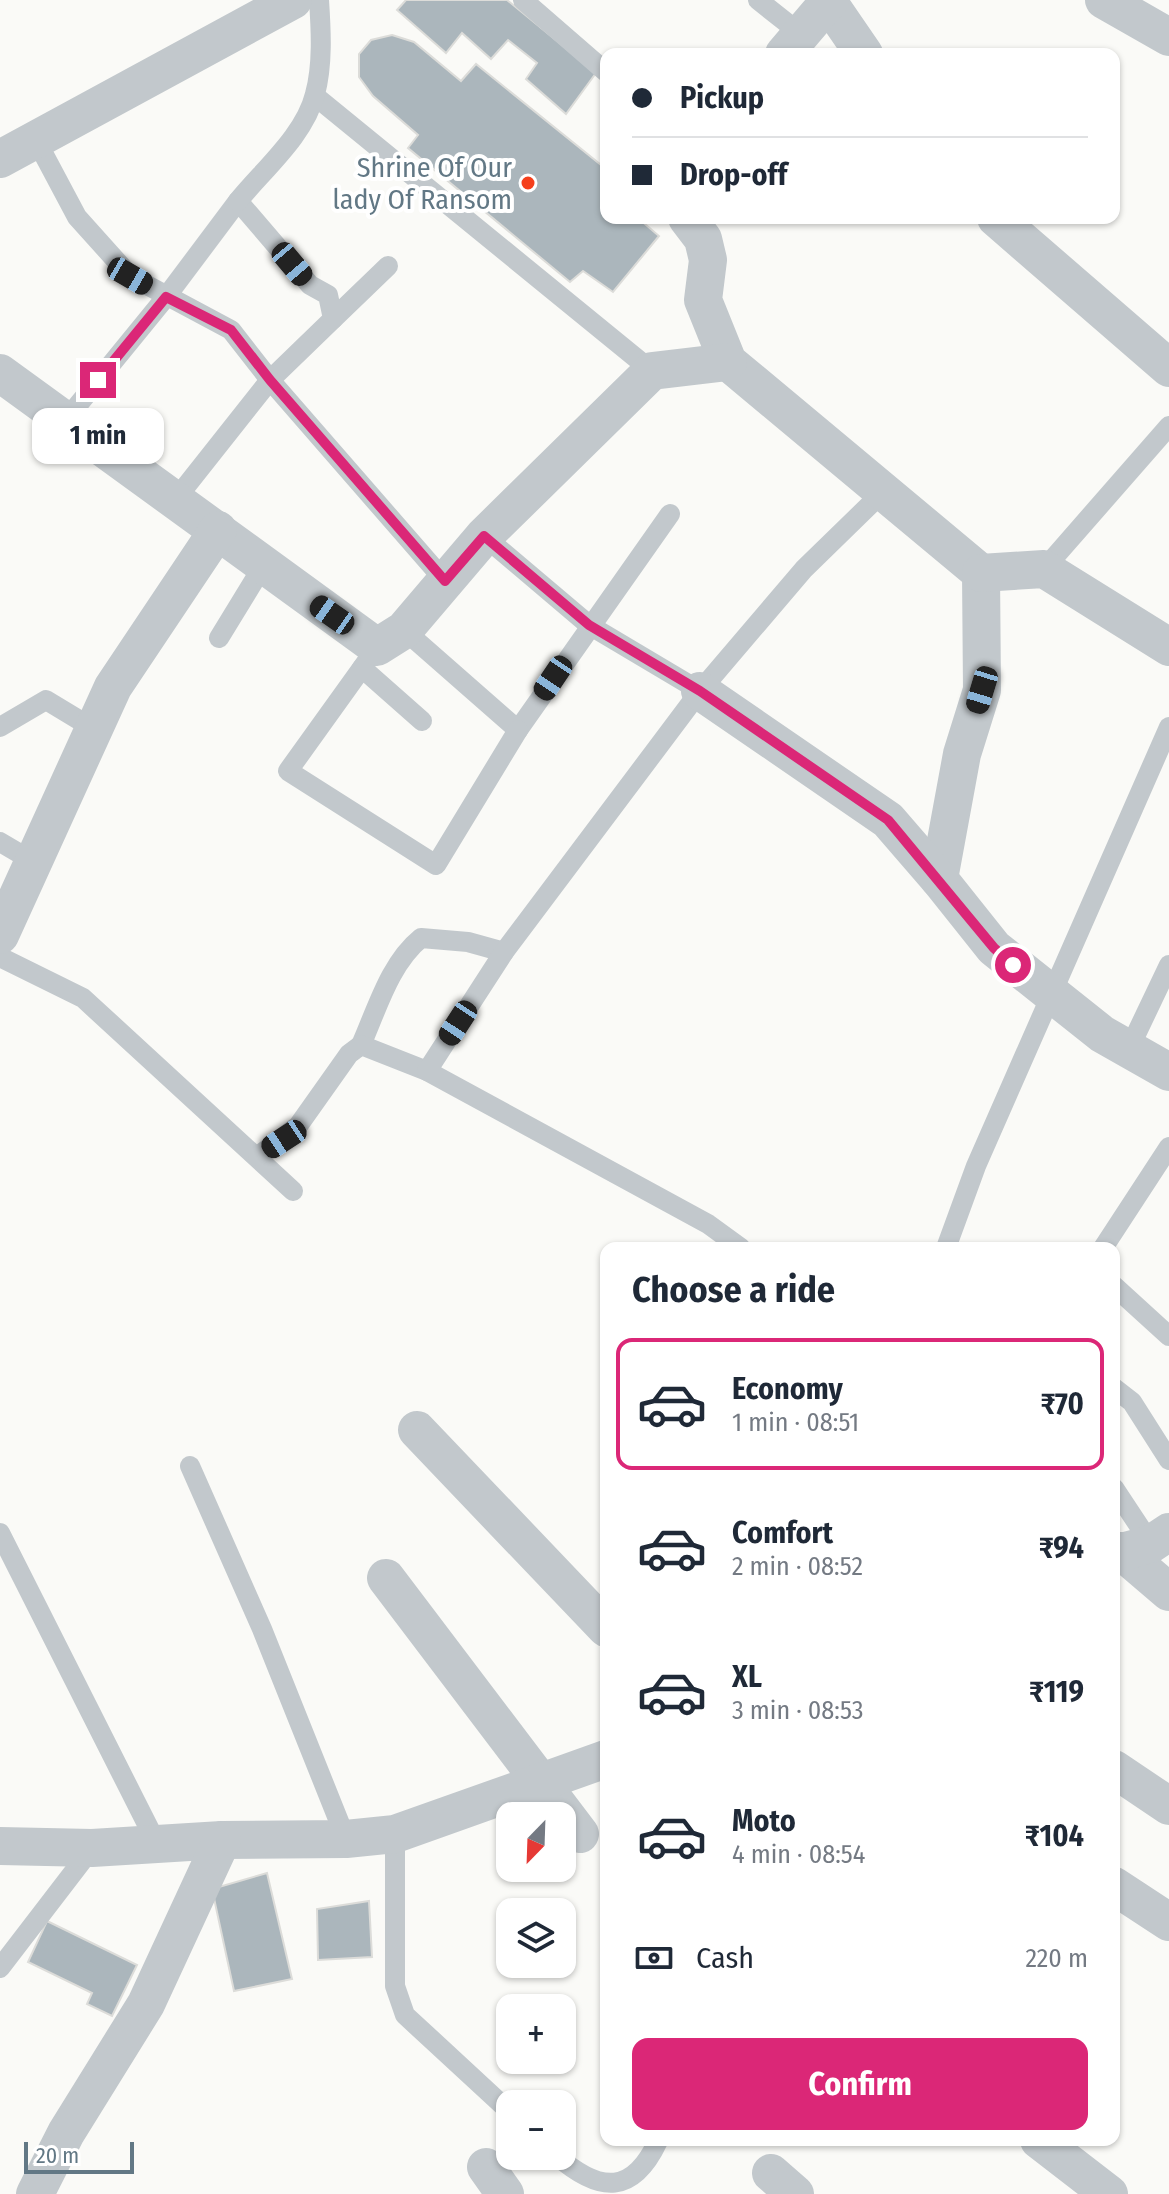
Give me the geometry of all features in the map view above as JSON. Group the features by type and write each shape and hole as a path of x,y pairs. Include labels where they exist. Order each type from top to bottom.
{"street":[{"path":"0,159 293,0"},
{"path":"1104,0 1169,37"},
{"path":"792,44 830,2 860,48"},
{"path":"692,224 703,239 708,260 703,300 728,362 981,573 1044,569 1169,647"},
{"path":"1003,224 1169,368"},
{"path":"0,373 381,649 484,536 652,371 728,362"},
{"path":"0,935 113,687 218,530"},
{"path":"939,879 962,754 982,690 981,573"},
{"path":"700,691 888,820 994,948 1102,1034 1169,1072"},
{"path":"417,1430 600,1622"},
{"path":"1139,1545 1169,1592"},
{"path":"386,1578 580,1834"},
{"path":"0,1846 158,1846 222,1840 346,1839 395,1834 600,1761"},
{"path":"1120,1773 1169,1806"},
{"path":"35,2194 66,2133 146,2004 222,1840"},
{"path":"1120,1890 1169,1922"},
{"path":"1047,2146 1109,2194"}],"lane":[{"path":"64,422 295,133 315,96 321,38 319,0"},
{"path":"523,0 600,67"},
{"path":"758,0 792,44"},
{"path":"315,96 652,371"},
{"path":"35,138 77,217 130,276 231,330 270,380 445,581"},
{"path":"238,201 310,285 328,295 333,319"},
{"path":"175,500 270,380 388,266"},
{"path":"1044,569 1169,426"},
{"path":"427,1071 504,952 700,691 804,569 884,491"},
{"path":"381,649 288,771 436,865 518,730 670,514"},
{"path":"484,536 589,625 700,691"},
{"path":"219,638 263,566"},
{"path":"381,649 518,730"},
{"path":"381,649 422,721"},
{"path":"0,727 46,700 94,729"},
{"path":"948,1242 976,1166 1169,727"},
{"path":"0,842 34,862"},
{"path":"258,1156 298,1126 349,1054 361,1045 407,949 421,938 468,942 504,952"},
{"path":"0,957 83,998 293,1191"},
{"path":"1129,1049 1169,965"},
{"path":"361,1045 427,1071 708,1224 733,1242"},
{"path":"1107,1242 1169,1147"},
{"path":"1120,1291 1169,1336"},
{"path":"1120,1393 1132,1402 1169,1460"},
{"path":"190,1466 262,1629 346,1839"},
{"path":"1120,1502 1139,1545"},
{"path":"0,1533 158,1846"},
{"path":"395,1834 395,1986 405,2015 496,2099"},
{"path":"0,1968 92,1848"},
{"path":"576,2170 597,2185 625,2185 647,2168 656,2146"}],"building":[{"path":"406,0 507,0 596,73 566,114 526,79 537,63 508,40 491,59 462,33 446,53 397,10"},
{"path":"392,35 414,42 461,81 476,64 600,164 600,224 645,224 659,236 613,292 583,271 570,282 408,148 418,135 373,96 359,77 359,54 371,40"},
{"path":"267,1873 292,1979 234,1991 212,1889"},
{"path":"369,1901 372,1957 318,1960 317,1909"},
{"path":"47,1921 137,1965 112,2016 87,2004 92,1993 28,1962"}],"place":[{"name":"Shrine Of Our lady Of Ransom","path":"528,183"}],"route":[{"path":"98,380 166,297 231,330 270,380 445,581 484,536 589,625 700,691 888,820 994,948 1013,965"}]}
